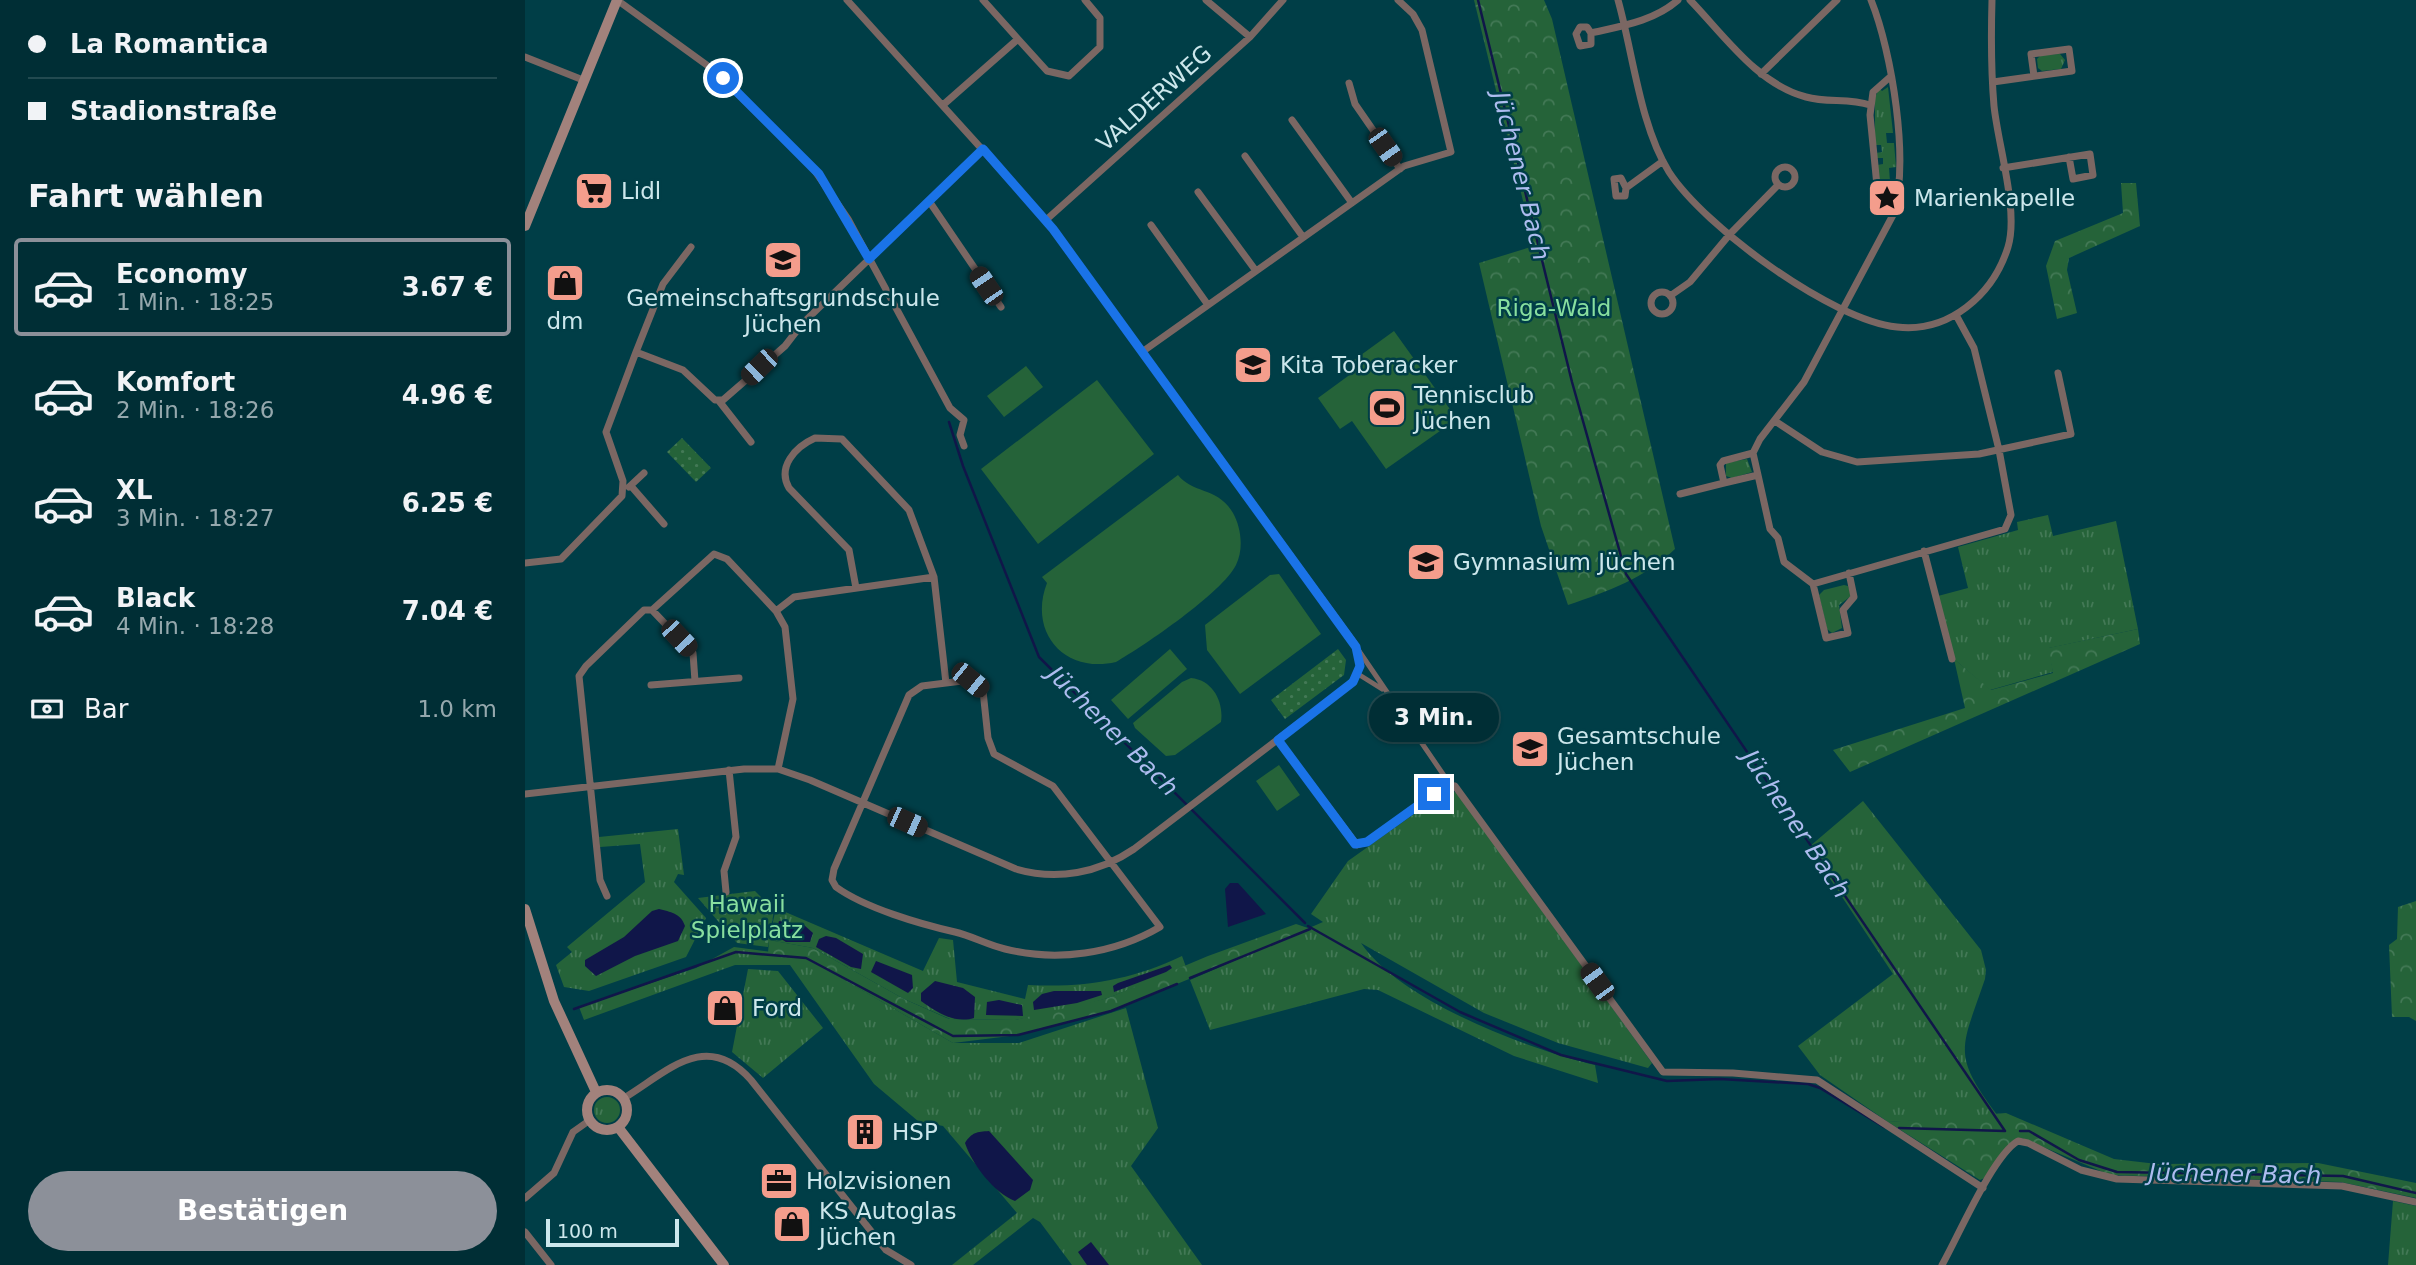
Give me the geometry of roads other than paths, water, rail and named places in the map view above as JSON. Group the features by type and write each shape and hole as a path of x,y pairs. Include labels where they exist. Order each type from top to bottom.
{"main road":[{"path":"525,226 617,0"},
{"path":"525,909 562,1022 596,1092"},
{"path":"613,1090 624,1098 627,1114 618,1128 602,1130 590,1120 588,1104 596,1092 613,1090"},
{"path":"618,1128 724,1265"}],"street":[{"path":"617,0 715,71 773,125 827,186 950,408 964,420 960,435 964,446"},
{"path":"847,0 1046,220 1358,650 1447,779 1447,785"},
{"path":"983,0 1047,71 1069,76 1100,47 1100,18 1086,0"},
{"path":"1206,0 1250,37"},
{"name":"VALDERWEG","path":"1046,220 1250,37 1283,0"},
{"path":"1142,352 1400,169 1418,160 1451,152 1422,30 1416,17 1398,0"},
{"path":"1618,0 1650,124 1663,161 1687,195 1730,234 1785,275 1844,309 1879,324 1899,327 1935,323 1956,315 1987,289 2007,250 2011,214 1993,82 1992,0"},
{"path":"1591,33 1658,14 1678,0"},
{"path":"1691,0 1761,74 1786,90 1806,97 1870,105"},
{"path":"1761,74 1837,0"},
{"path":"1724,483 1720,465 1723,461 1753,453 1804,382 1893,215 1900,174 1890,77 1882,33 1871,0"},
{"path":"943,105 1018,39"},
{"path":"1993,82 2072,71 2069,50 2031,54 2034,76"},
{"path":"525,57 583,80"},
{"path":"1890,77 1876,87 1870,105 1877,192 1882,206 1893,215"},
{"path":"1349,83 1355,104 1400,169"},
{"path":"1292,120 1352,203"},
{"path":"719,401 777,353 825,302 983,149"},
{"path":"1245,156 1304,237"},
{"path":"2003,168 2069,157"},
{"path":"1626,188 1663,161"},
{"path":"1670,296 1690,282 1730,234 1778,185"},
{"path":"1198,192 1256,271"},
{"path":"929,201 1000,307"},
{"path":"1151,225 1208,305"},
{"path":"624,492 606,432 663,284 691,247"},
{"path":"1813,584 1995,533 2008,526 2011,515 1999,450 1974,348 1956,315"},
{"path":"636,352 684,370 719,401 751,442"},
{"path":"1775,421 1822,452 1851,461 1999,450 2071,434 2058,373"},
{"path":"856,588 849,550 789,488 784,478 787,461 815,438 833,437 845,440 902,501 911,515 934,577 946,683"},
{"path":"1753,453 1770,529 1778,538 1784,562 1813,584 1826,638 1848,633 1843,610 1854,595 1849,573"},
{"path":"525,563 561,559 624,492 645,474"},
{"path":"1680,494 1758,475"},
{"path":"631,486 664,524"},
{"path":"1924,551 1952,659"},
{"path":"607,896 600,880 579,676 644,610 652,610 705,559 717,553 727,559 776,611 785,627 793,695 778,769"},
{"path":"776,611 794,597 934,577"},
{"path":"652,610 692,653 695,681"},
{"path":"525,794 729,770 778,769 1025,871 1069,874 1111,863 1194,804 1348,686 1358,674 1358,650"},
{"path":"1358,674 1383,689"},
{"path":"651,685 739,678"},
{"path":"970,680 983,691 988,738 993,754 1049,783 1160,927 1126,943 1077,954 1045,955 1007,950 956,932 924,926 836,887 833,871 909,695 919,687 946,683 970,680"},
{"path":"1278,740 1357,845 1367,842 1447,785"},
{"path":"726,892 724,871 736,837 729,770"},
{"path":"1447,785 1456,788 1664,1073 1733,1073 1817,1080 1983,1188"},
{"path":"624,1098 692,1057 709,1056 730,1061 751,1080 885,1250 911,1265"},
{"path":"525,1198 554,1173 573,1132 590,1120"},
{"path":"1942,1265 1983,1188 2010,1147 2021,1141 2086,1172 2117,1179 2342,1186 2416,1202"},
{"path":"525,1232 551,1265"}],"waterway":[{"name":"Jüchener Bach","path":"1478,0 1572,382 1626,574 2005,1131"},
{"name":"Jüchener Bach","path":"949,422 963,466 1039,657 1305,923"},
{"name":"Jüchener Bach","path":"1308,926 1460,1012 1561,1055 1667,1081 1720,1079 1808,1084 1820,1088 1884,1127"},
{"path":"1190,978 1310,929"},
{"path":"574,1009 736,952 806,958 953,1036 1018,1035 1111,1011 1177,984"},
{"name":"Jüchener Bach","path":"1899,1128 2005,1131"},
{"name":"Jüchener Bach","path":"2020,1131 2029,1131 2079,1160 2117,1172 2343,1176 2416,1193"}],"place":[{"name":"Lidl","path":"594,191"},
{"name":"Marienkapelle","path":"1887,198"},
{"name":"Gemeinschaftsgrundschule Jüchen","path":"783,260"},
{"name":"dm","path":"565,283"},
{"name":"Kita Toberacker","path":"1253,365"},
{"name":"Tennisclub Jüchen","path":"1387,408"},
{"name":"Gymnasium Jüchen","path":"1426,562"},
{"name":"Gesamtschule Jüchen","path":"1530,749"},
{"name":"Ford","path":"725,1008"},
{"name":"HSP","path":"865,1132"},
{"name":"Holzvisionen","path":"779,1181"},
{"name":"KS Autoglas Jüchen","path":"792,1224"}],"park label":[{"name":"Riga-Wald","path":"1554,308"},
{"name":"Hawaii Spielplatz","path":"747,917"}]}
